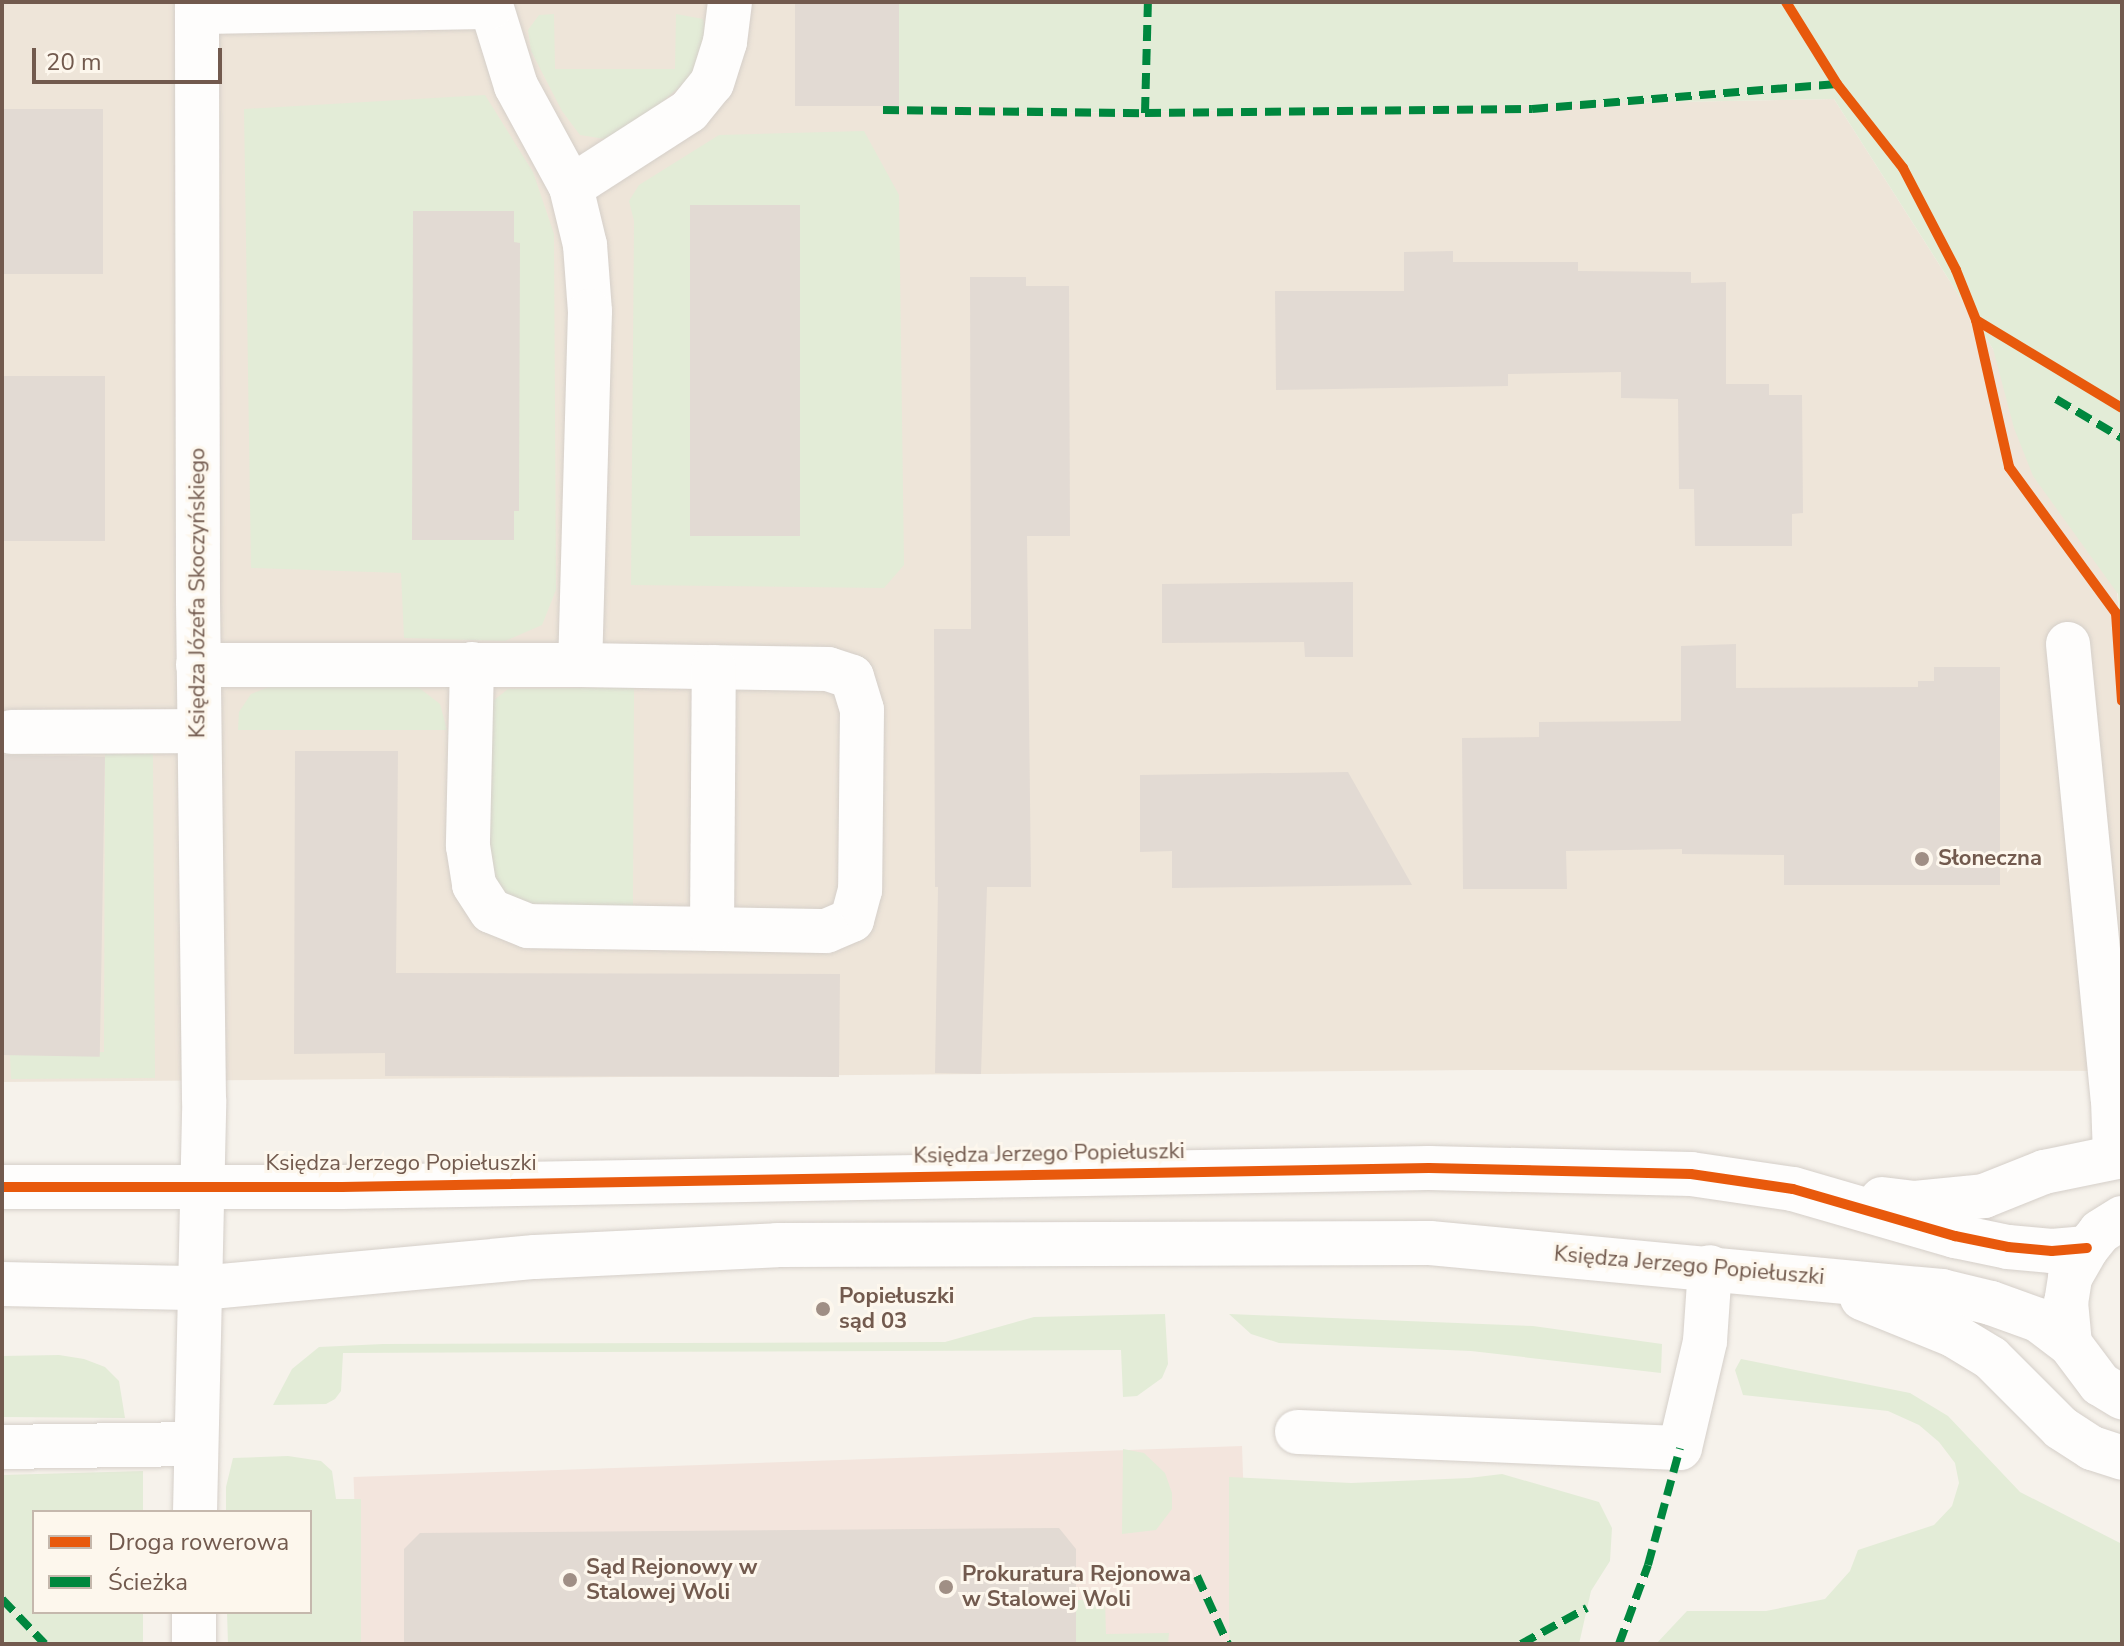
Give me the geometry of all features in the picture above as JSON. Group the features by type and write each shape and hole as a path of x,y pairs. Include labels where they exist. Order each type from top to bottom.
{"street":[{"path":"571,187 689,111 712,83 725,42 730,2"},
{"path":"197,7 490,4 516,86 571,187 585,245 590,311 580,665"},
{"name":"Księdza Józefa Skoczyńskiego","path":"195,1510 202,1184 197,7"},
{"path":"1793,1189 1915,1203 1984,1196 2044,1172 2119,1156 2068,644"},
{"path":"198,665 472,664 828,669 852,677 862,710 860,890 852,920 826,931 528,926 491,911 474,885 468,846 472,664"},
{"path":"712,929 714,667"},
{"path":"11,732 199,731"},
{"name":"Księdza Jerzego Popiełuszki","path":"2,1187 202,1184 358,1187 1429,1168 1691,1174 1793,1189 1955,1236 2008,1247 2052,1251 2087,1248"},
{"path":"2070,1344 2066,1302 2070,1278 2100,1232 2122,1218"},
{"name":"Księdza Jerzego Popiełuszki","path":"2,1284 200,1288 535,1257 777,1245 1430,1243 1942,1291 1991,1303 2038,1320 2070,1344 2100,1384 2122,1397"},
{"path":"1297,1432 1680,1448 1705,1341 1710,1267"},
{"path":"1799,1276 1953,1335 1991,1358 2061,1428 2092,1448 2122,1458"},
{"path":"2,1447 196,1444"},
{"path":"194,1614 194,1644"}],"shaded area":[{"path":"2,2 1013,2 1010,114 1834,99 1993,349 2116,579 2122,651 2122,1071 1475,1070 2,1082"},
{"path":"1242,1446 1249,1644 359,1644 354,1477"}],"green space":[{"path":"899,2 2122,2 2122,651 2118,594 2033,476 2014,428 1993,349 1834,99 1009,114 1009,106 899,106"},
{"path":"554,14 555,69 675,69 676,14 703,19 708,35 693,76 651,111 605,139 580,135 562,111 531,51 528,30 539,15"},
{"path":"485,95 533,172 554,234 556,590 542,625 505,641 404,638 401,573 251,568 244,109"},
{"path":"864,131 899,195 904,565 884,588 631,585 634,221 629,201 639,185 719,135"},
{"path":"381,684 418,687 440,704 447,730 238,730 239,712 251,694 274,685"},
{"path":"634,687 633,906 526,904 495,889 481,858 488,705 508,689"},
{"path":"105,753 153,754 155,1078 11,1079 10,1055 104,1052"},
{"path":"1165,1314 1168,1364 1162,1378 1137,1396 1123,1397 1121,1350 343,1353 341,1391 335,1399 326,1404 273,1405 292,1369 319,1347 383,1344 945,1342 1034,1317"},
{"path":"1229,1314 1533,1326 1662,1344 1661,1373 1471,1351 1279,1343 1251,1334"},
{"path":"59,1355 84,1359 105,1367 119,1381 125,1418 2,1417 2,1356"},
{"path":"1741,1359 1910,1393 1948,1416 2020,1492 2122,1544 2122,1644 1656,1644 1687,1611 1766,1611 1825,1599 1850,1571 1858,1550 1934,1525 1952,1506 1959,1483 1955,1463 1939,1442 1919,1425 1888,1411 1743,1395 1735,1370"},
{"path":"1123,1449 1144,1453 1165,1473 1172,1493 1172,1509 1156,1530 1122,1534"},
{"path":"288,1456 321,1461 332,1471 336,1499 361,1499 361,1644 228,1644 227,1614 312,1614 312,1510 226,1510 226,1487 233,1458"},
{"path":"143,1471 143,1510 32,1510 32,1614 143,1614 143,1644 2,1644 2,1475"},
{"path":"1502,1474 1599,1502 1612,1528 1610,1561 1591,1591 1579,1644 1229,1644 1229,1477 1351,1483"},
{"path":"1076,1600 1105,1600 1106,1634 1169,1633 1168,1644 1064,1644 1076,1632"}],"building":[{"path":"795,2 899,2 899,106 795,106"},
{"path":"2,109 103,109 103,274 2,274"},
{"path":"690,205 800,205 800,536 690,536"},
{"path":"413,211 514,211 514,242 520,243 519,511 514,511 514,540 412,540"},
{"path":"1453,251 1453,262 1578,262 1578,271 1691,272 1691,283 1726,282 1726,384 1769,384 1769,395 1802,395 1803,513 1792,514 1792,546 1695,546 1694,489 1679,489 1678,399 1621,398 1621,372 1508,374 1508,386 1276,390 1275,291 1404,291 1404,252"},
{"path":"970,277 1026,277 1026,286 1069,286 1070,536 1027,536 1031,887 987,887 981,1074 935,1073 938,887 935,887 934,629 971,629"},
{"path":"2,376 105,376 105,541 2,541"},
{"path":"1353,582 1353,657 1305,657 1304,642 1162,643 1162,584"},
{"path":"1736,644 1736,688 1918,687 1918,681 1934,681 1934,667 2000,667 2000,885 1784,885 1784,855 1682,854 1682,849 1566,851 1567,889 1463,889 1462,738 1539,737 1539,722 1681,721 1681,646"},
{"path":"295,751 398,751 396,973 840,974 839,1077 385,1076 385,1053 294,1054"},
{"path":"2,755 105,757 100,1057 2,1055"},
{"path":"1348,772 1412,885 1172,888 1172,851 1140,852 1140,775"},
{"path":"1059,1528 1076,1549 1076,1644 404,1644 404,1549 420,1533"}],"marked path":[{"path":"1145,113 1148,2"},
{"path":"883,110 1145,113 1532,109 1837,84"},
{"path":"2056,399 2122,438"},
{"path":"1619,1644 1648,1565 1680,1448"},
{"path":"1197,1576 1228,1644"},
{"path":"2,1599 45,1644"},
{"path":"1521,1644 1587,1608"}],"cycle path":[{"path":"1786,2 1837,84 1903,168 1956,270 1976,320 2122,408"},
{"path":"1976,320 2009,467 2116,613 2122,701"},
{"path":"2,1187 342,1187 1429,1168 1691,1174 1793,1189 1955,1236 2008,1247 2052,1251 2087,1248"}],"place":[{"name":"Słoneczna","path":"1922,859"},
{"name":"Popiełuszki sąd 03","path":"823,1309"},
{"name":"Sąd Rejonowy w Stalowej Woli","path":"570,1580"},
{"name":"Prokuratura Rejonowa w Stalowej Woli","path":"946,1587"}]}
